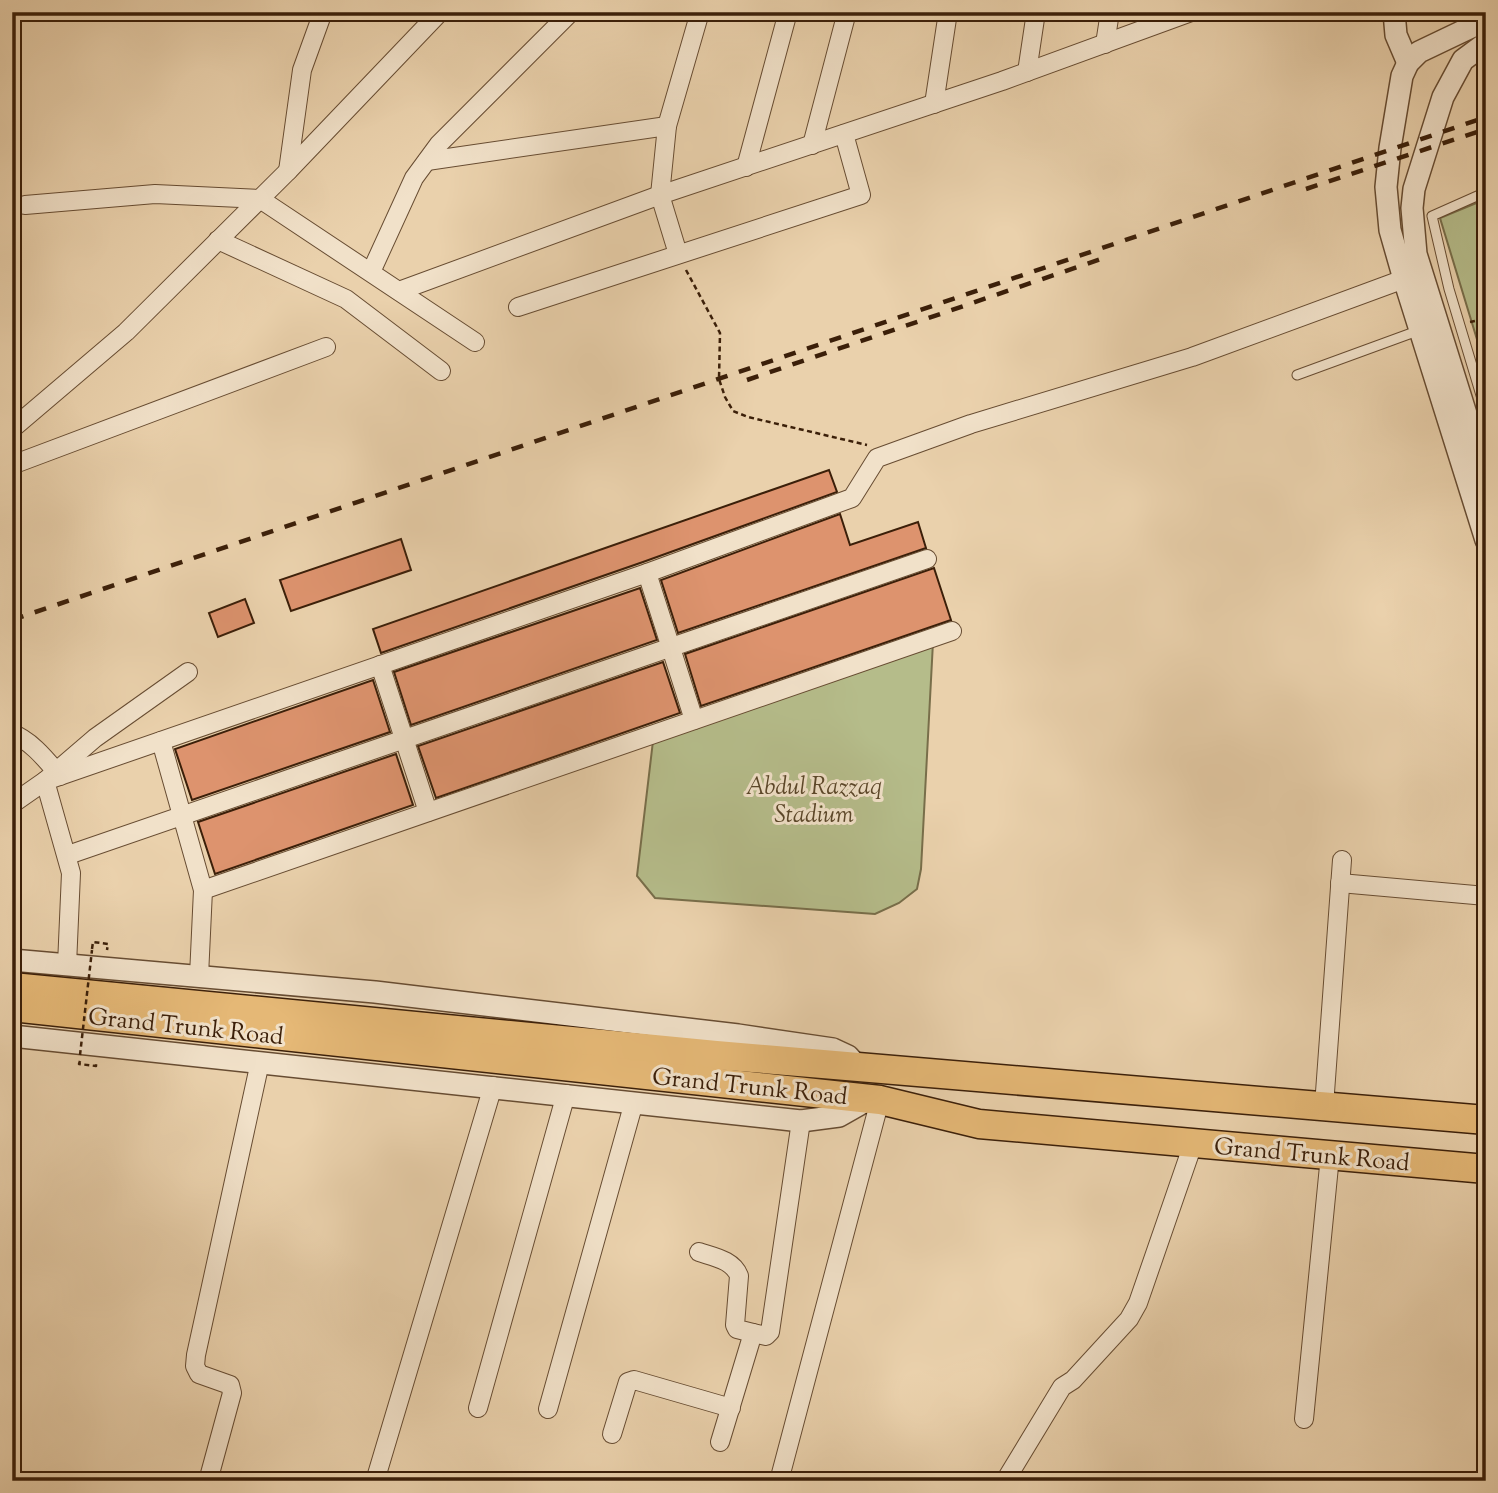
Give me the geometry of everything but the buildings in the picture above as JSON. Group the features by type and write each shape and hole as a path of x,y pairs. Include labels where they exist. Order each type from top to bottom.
{"highway":[{"name":"Grand Trunk Road","path":"12,987 858,1067 1486,1120"},
{"name":"Grand Trunk Road","path":"12,1007 874,1100 979,1124 1486,1169"}],"street":[{"path":"288,171 302,70 323,12"},
{"path":"12,429 126,332 288,171 440,12"},
{"path":"371,272 414,178 439,144 571,12"},
{"path":"677,254 660,195 667,126 700,12"},
{"path":"746,167 788,12"},
{"path":"812,145 847,12"},
{"path":"934,104 948,12"},
{"path":"1027,72 1036,12"},
{"path":"1105,44 1110,12"},
{"path":"399,291 660,195 1027,72 1191,12"},
{"path":"1394,12 1396,35 1408,63"},
{"path":"1486,20 1419,52 1408,63 1402,76 1390,148 1387,187 1390,230 1486,540"},
{"path":"1486,43 1463,60 1453,74 1414,189 1412,208 1416,254 1486,478"},
{"path":"427,161 667,126"},
{"path":"518,307 861,195 844,134"},
{"path":"25,205 155,194 260,199 475,342"},
{"path":"218,240 346,299 441,371"},
{"path":"53,776 162,741 647,573 852,498 877,458 971,425 1192,357 1404,279"},
{"path":"12,465 326,347"},
{"path":"68,855 927,559"},
{"path":"647,573 694,720"},
{"path":"203,890 952,631"},
{"path":"380,665 428,812"},
{"path":"12,804 53,776 95,738 188,673"},
{"path":"12,734 16,734 31,746 53,776 72,889 68,965"},
{"path":"162,741 203,890 199,976"},
{"path":"1324,1105 1342,860"},
{"path":"1340,883 1486,896"},
{"path":"12,960 376,992 738,1035 833,1049 848,1056 858,1067"},
{"path":"12,1035 801,1121 839,1116 874,1100"},
{"path":"208,1481 232,1393 230,1385 199,1374 195,1366 196,1355 260,1062"},
{"path":"375,1481 493,1086"},
{"path":"478,1408 566,1094"},
{"path":"779,1481 874,1100"},
{"path":"548,1409 634,1102"},
{"path":"699,1252 727,1262 736,1269 739,1276 735,1325 737,1329 766,1336 770,1332 801,1121"},
{"path":"1005,1481 1062,1387 1073,1380 1129,1319 1138,1303 1193,1143"},
{"path":"1304,1419 1331,1156"},
{"path":"720,1442 753,1333"},
{"path":"612,1434 628,1382 634,1380 731,1408"}],"lane":[{"path":"1486,192 1433,216 1450,289 1486,412"},
{"path":"1297,375 1420,330"}],"path":[{"path":"677,254 720,333 719,379 733,411 748,417 867,445 877,458"},
{"path":"80,1055 93,942 108,944 107,951 101,950"}],"green space":[{"path":"1486,199 1486,369 1440,218"},
{"name":"Abdul Razzaq Stadium","path":"933,642 921,869 917,889 899,903 875,914 655,898 637,876 653,741"}],"railway":[{"path":"12,620 1486,117"},
{"path":"1306,189 1486,129"},
{"path":"747,380 1101,259"}]}
